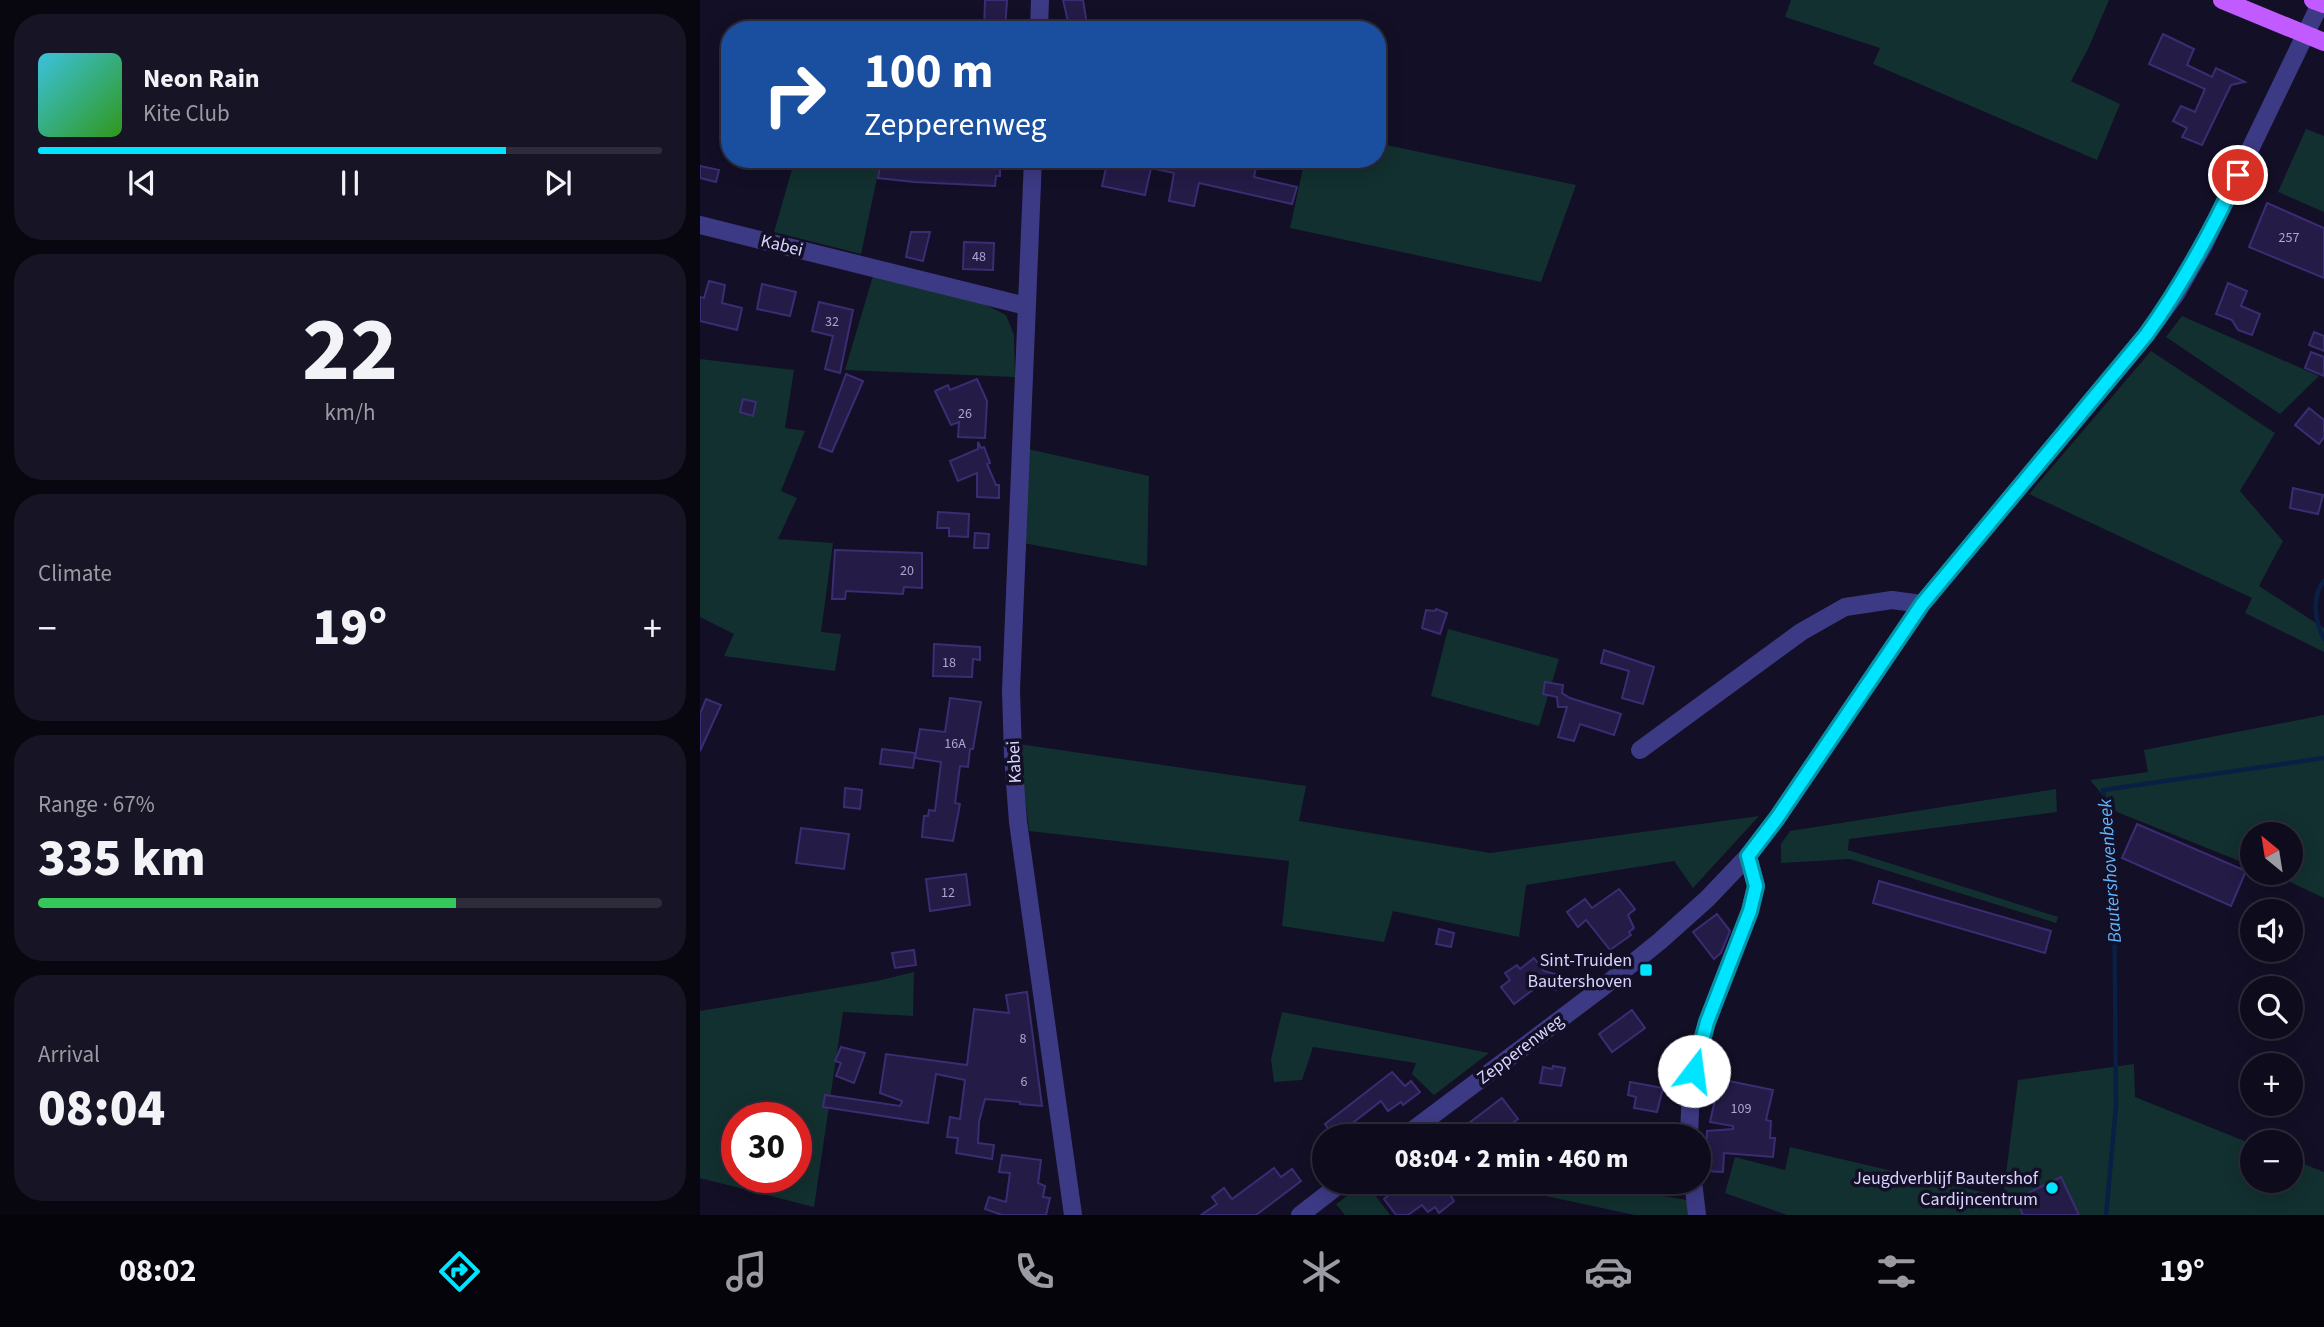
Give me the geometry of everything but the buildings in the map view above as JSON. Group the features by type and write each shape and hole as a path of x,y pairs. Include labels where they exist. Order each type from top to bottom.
{"main road":[{"path":"2222,0 2324,42"}],"street":[{"path":"1039,21 1040,0"},
{"name":"Zepperenweg","path":"1421,1124 1660,942 1748,856 1777,818 1922,604 2138,345 2176,294 2204,245 2320,2"},
{"name":"Kabei","path":"1034,168 1011,690 1013,756 1018,822 1073,1215"},
{"name":"Kabei","path":"700,225 1026,306"},
{"path":"1640,750 1801,632 1845,607 1892,600 1922,604"},
{"path":"1689,1124 1691,1086 1697,1056 1707,1022 1750,911 1756,886 1748,856"},
{"path":"1300,1215 1327,1194"},
{"path":"1695,1194 1697,1215"}],"green space":[{"path":"1791,0 2109,0 2071,81 2120,104 2097,160 1873,64 1880,48 1785,17"},
{"path":"2306,129 2324,136 2324,212 2278,192"},
{"path":"1386,145 1576,185 1541,282 1290,228 1303,168 1386,168"},
{"path":"792,168 879,168 861,254 774,232"},
{"path":"873,276 982,303 1006,315 1014,335 1015,377 845,370"},
{"path":"2182,316 2319,376 2280,414 2166,337"},
{"path":"2151,351 2275,433 2240,491 2283,541 2259,586 2324,628 2324,652 2245,613 2252,598 2029,494"},
{"path":"700,359 794,370 785,428 805,431 781,491 797,498 778,539 833,543 821,632 841,634 835,671 724,656 734,634 700,617"},
{"path":"1028,449 1149,476 1147,566 1023,543"},
{"path":"1448,629 1559,659 1539,726 1431,696"},
{"path":"2324,715 2324,898 2299,886 2303,886 2303,822 2240,822 2240,861 2117,812 2090,780 2148,772 2144,750"},
{"path":"1019,744 1306,786 1299,821 1490,853 1759,816 1693,888 1674,861 1526,885 1519,937 1393,911 1384,942 1282,926 1289,861 1029,831"},
{"path":"2056,789 2057,812 1849,839 1848,850 2058,917 2056,923 1850,859 1781,863 1781,844 1790,831"},
{"path":"914,972 913,1016 843,1012 814,1207 759,1193 812,1193 812,1102 721,1102 721,1183 700,1178 700,1011 877,981"},
{"path":"1282,1012 1489,1053 1434,1095 1412,1074 1416,1063 1313,1047 1302,1080 1274,1082 1271,1059"},
{"path":"2134,1064 2135,1097 2240,1139 2240,1193 2303,1193 2303,1164 2324,1172 2324,1215 1787,1215 1725,1193 1735,1157 1785,1170 1790,1147 2003,1197 2018,1080"},
{"path":"1350,1194 1374,1194 1390,1215 1345,1215 1336,1204"},
{"path":"1535,1194 1651,1194 1688,1200 1690,1215 1635,1215"}],"waterway":[{"path":"2324,581 2316,601 2318,625 2324,639"},
{"name":"Bautershovenbeek","path":"2106,1215 2116,1107 2114,874 2103,790 2324,758"}],"place":[{"name":"Sint-Truiden Bautershoven","path":"1646,970"},
{"name":"Jeugdverblijf Bautershof Cardijncentrum","path":"2052,1188"}],"route":[{"path":"1694,1071 1707,1022 1750,911 1756,886 1748,856 1777,818 1922,604 2146,335 2176,294 2204,245 2238,175"}]}
